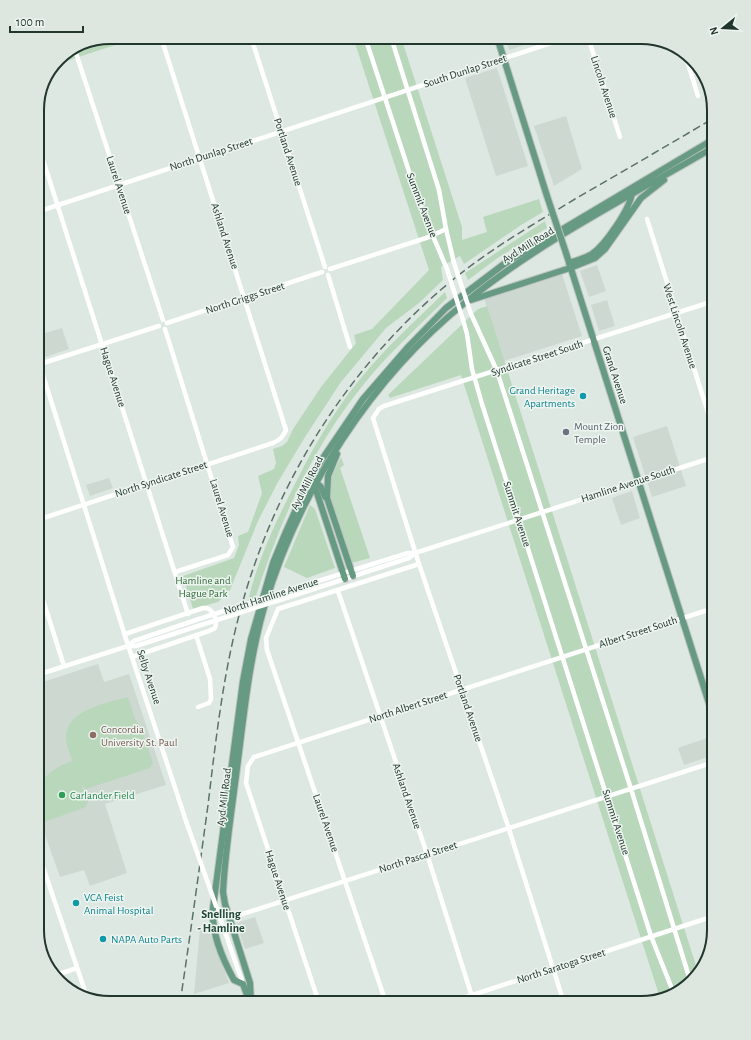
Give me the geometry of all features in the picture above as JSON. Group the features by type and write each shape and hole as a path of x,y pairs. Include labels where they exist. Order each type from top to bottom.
{"main road":[{"name":"Grand Avenue","path":"498,44 707,698"},
{"name":"Ayd Mill Road","path":"243,984 233,979 214,932 212,919 217,872 243,681 251,639 273,563 302,496 312,477 363,399 408,347 446,308 504,264 707,143"},
{"name":"Ayd Mill Road","path":"250,996 250,983 223,892 246,696 254,650 276,571 316,484 352,425 407,357 466,302 508,270 632,194 707,151"},
{"path":"466,302 570,266 589,261 600,254 641,198 678,168"},
{"path":"570,266 592,254 600,246 623,214 632,194 632,187"},
{"path":"330,512 326,490 328,476 352,425"},
{"path":"312,477 316,484 344,576"},
{"path":"316,484 321,488 352,573"},
{"name":"Selby Avenue","path":"243,984 247,996"}],"street":[{"name":"Ashland Avenue","path":"163,44 284,422 286,430 284,435"},
{"name":"Portland Avenue","path":"253,44 281,131 328,268"},
{"name":"Summit Avenue","path":"367,44 421,208 447,269 467,334 475,378 651,936 670,989"},
{"name":"Summit Avenue","path":"392,44 439,190 454,262 471,314 496,371 631,789 689,976"},
{"name":"South Dunlap Street","path":"384,97 547,44"},
{"name":"Lincoln Avenue","path":"590,44 620,137"},
{"name":"Laurel Avenue","path":"76,53 165,322"},
{"path":"688,64 698,96"},
{"name":"North Dunlap Street","path":"44,210 384,97"},
{"name":"Hague Avenue","path":"44,162 188,614"},
{"name":"West Lincoln Avenue","path":"647,219 707,410"},
{"path":"328,275 322,272 322,269 433,235 446,229"},
{"path":"328,268 328,275 350,347"},
{"name":"North Griggs Street","path":"165,322 245,298 322,272"},
{"name":"Syndicate Street South","path":"475,378 707,303"},
{"path":"44,363 159,326 159,323 165,322 165,328 162,329 159,326"},
{"name":"Laurel Avenue","path":"165,328 232,540 231,551 224,556 175,572"},
{"name":"Portland Avenue","path":"475,378 384,406 375,413 373,418 418,564 508,828 562,996"},
{"name":"Selby Avenue","path":"44,383 84,504 128,646 186,821 243,984"},
{"name":"North Syndicate Street","path":"44,518 273,443 284,435"},
{"name":"Hamline Avenue South","path":"541,512 707,459"},
{"name":"North Hamline Avenue","path":"44,673 128,646 136,646 283,599 352,573 410,558 415,553 541,512"},
{"name":"North Hamline Avenue","path":"266,644 273,620 278,610 418,564"},
{"name":"North Hamline Avenue","path":"128,646 134,641 196,620 344,576"},
{"name":"Ashland Avenue","path":"338,591 427,854 472,995"},
{"path":"44,603 64,666"},
{"path":"125,634 208,608 212,610 216,624 215,628 132,657"},
{"name":"Albert Street South","path":"562,657 707,610"},
{"path":"196,635 211,686 209,703 198,706"},
{"name":"Laurel Avenue","path":"266,644 384,996"},
{"name":"North Albert Street","path":"254,757 562,657"},
{"name":"Hague Avenue","path":"254,757 248,766 246,783 317,996"},
{"name":"North Pascal Street","path":"230,918 707,764"},
{"path":"44,870 85,990"},
{"name":"North Saratoga Street","path":"469,996 707,918"},
{"path":"60,974 77,968"}],"shaded area":[{"path":"507,44 527,44 509,50"},
{"path":"497,68 528,166 496,176 465,78"},
{"path":"566,116 582,169 554,186 534,126"},
{"path":"597,265 606,291 589,297 580,271"},
{"path":"562,274 582,336 504,361 484,298"},
{"path":"607,300 615,326 599,331 591,305"},
{"path":"62,328 69,349 45,357 44,333"},
{"path":"667,426 686,486 652,497 633,437"},
{"path":"109,478 113,488 90,496 86,485"},
{"path":"632,491 640,518 621,525 612,498"},
{"name":"Concordia University St. Paul","path":"98,664 104,682 129,674 166,785 105,804 127,873 90,886 84,870 60,877 44,832 44,682"},
{"path":"707,738 707,757 684,765 678,748"},
{"path":"255,917 264,943 245,949 236,923"},
{"path":"200,928 209,930 229,983 194,994"}],"green space":[{"path":"118,44 65,61 73,55 97,45"},
{"name":"Hamline and Hague Park","path":"355,44 403,44 462,227 462,240 487,232 483,217 539,199 543,212 521,225 464,264 460,256 441,267 443,280 419,303 386,328 341,382 278,482 258,521 230,590 218,602 193,609 183,576 234,558 239,545 238,536 248,532 262,493 258,476 274,469 276,463 273,449 282,446 287,442 293,429 321,387 356,343 354,335 372,329 429,270"},
{"path":"545,221 547,228 499,257 468,280 465,273"},
{"path":"445,292 447,298 374,372 335,423 318,451 289,508 265,568 255,599 248,601 264,549 275,524 303,468 339,407 381,355"},
{"path":"487,306 696,966 688,977 674,987 659,994 461,375 390,398 388,395 478,309"},
{"path":"341,457 344,465 340,468 370,558 351,563 330,495 330,480"},
{"path":"310,505 315,509 335,568 307,578 284,567"},
{"path":"128,697 135,719 141,727 153,763 150,768 86,789 81,785 88,802 86,807 44,822 44,780 52,771 72,761 66,739 68,727 73,719 81,713 100,705"}],"railway":[{"path":"181,996 221,706 229,657 235,632 256,561 275,514 297,469 322,426 351,386 383,347 417,311 455,278 498,246 707,122"}],"place":[{"name":"Grand Heritage Apartments","path":"583,396"},
{"name":"Mount Zion Temple","path":"566,432"},
{"name":"Concordia University St. Paul","path":"93,735"},
{"name":"Carlander Field","path":"62,795"},
{"name":"VCA Feist Animal Hospital","path":"76,903"},
{"name":"NAPA Auto Parts","path":"103,939"}],"district":[{"name":"Snelling - Hamline","path":"221,921"}]}
